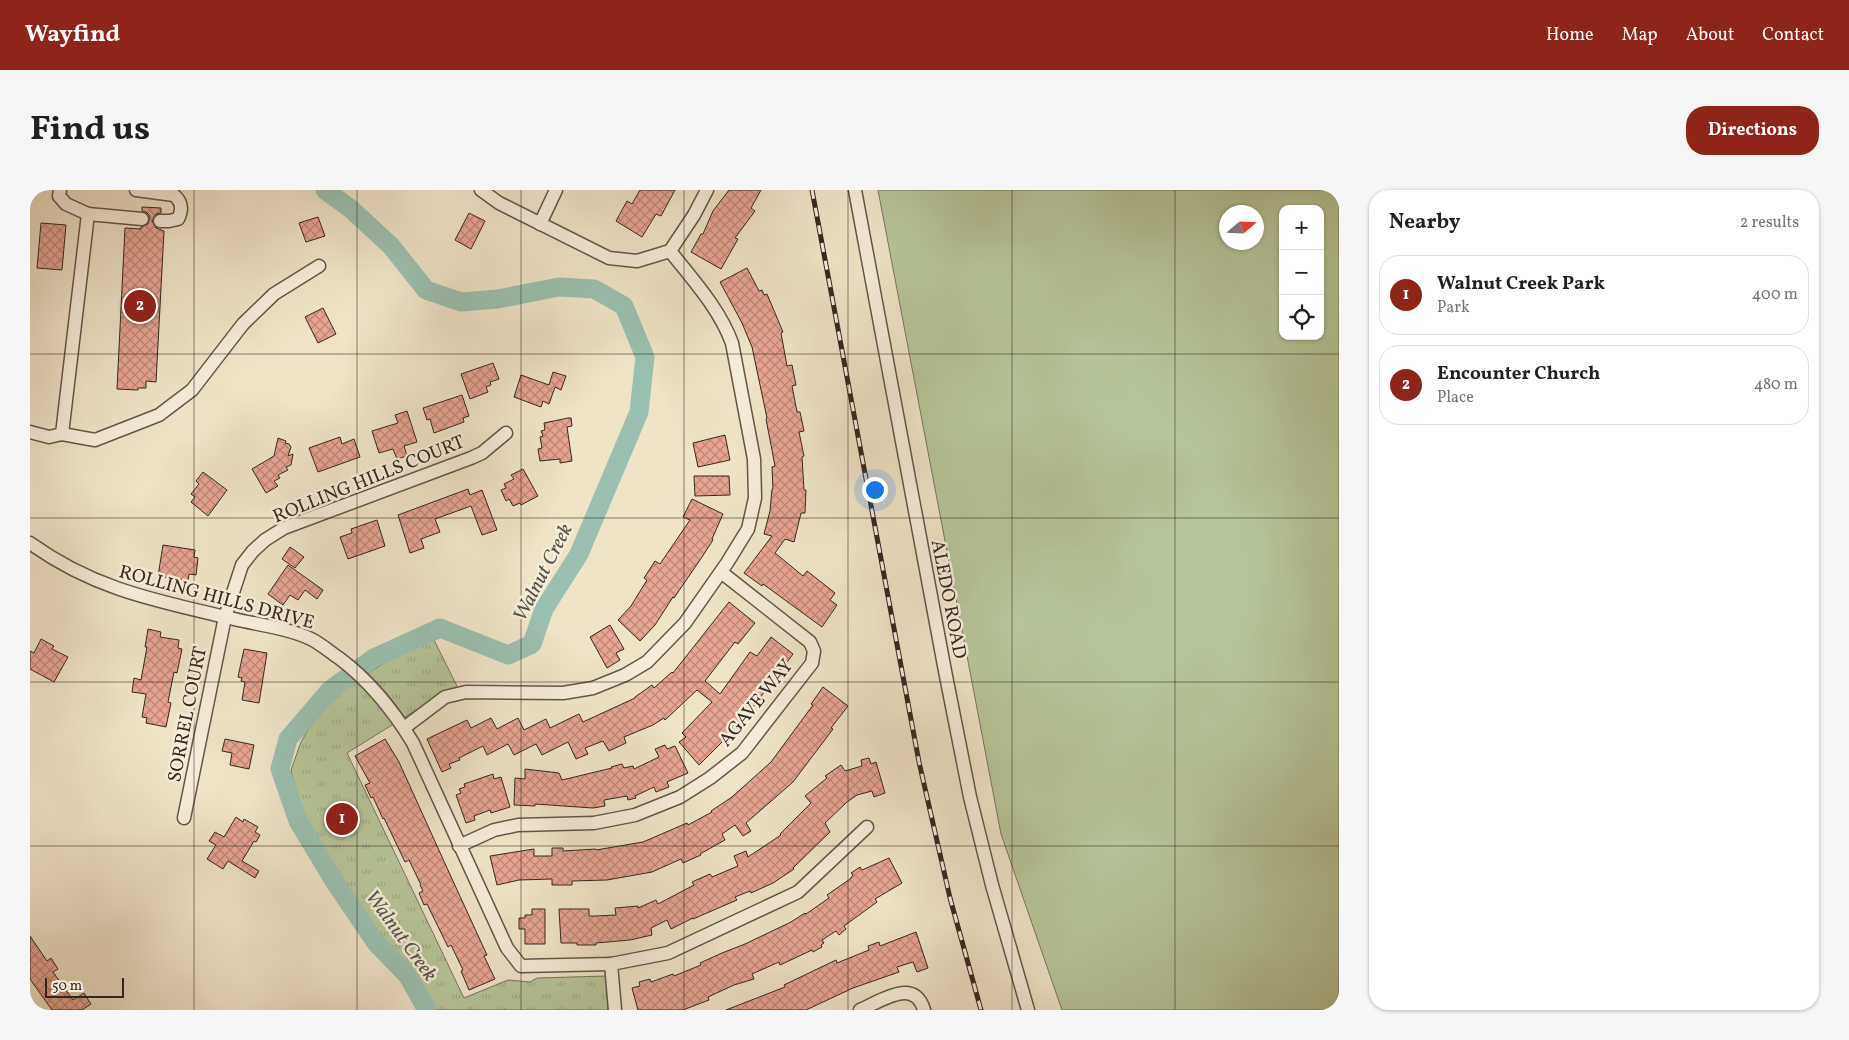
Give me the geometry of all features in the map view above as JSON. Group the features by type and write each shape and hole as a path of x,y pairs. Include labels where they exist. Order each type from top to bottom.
{"street":[{"path":"60,190 59,196 66,204 88,214 142,219"},
{"path":"136,190 174,195 178,198 182,206 182,212 178,219 160,221"},
{"path":"481,190 499,203 609,258 637,261 670,251 694,215 707,190"},
{"path":"540,224 556,190"},
{"name":"ALEDO ROAD","path":"855,190 944,671 970,797 992,886 1028,1010"},
{"path":"62,434 88,214"},
{"path":"404,728 445,697 466,692 563,693 594,688 625,675 647,662 685,623 721,572 748,529 755,498 754,459 732,343 725,325 713,306 670,251"},
{"path":"30,432 49,437 62,434 94,440 159,416 192,390 243,324 274,294 319,266"},
{"name":"ROLLING HILLS COURT","path":"225,617 242,565 265,540 284,528 471,458 482,453 506,433"},
{"name":"ROLLING HILLS DRIVE","path":"30,543 68,568 106,585 144,598 280,630 310,639 327,649 378,692 404,728 413,743 507,948 521,966 611,964"},
{"name":"AGAVE WAY","path":"459,846 494,830 518,825 594,823 635,815 680,797 710,778 742,752 812,663 814,652 810,642 721,572"},
{"name":"SORREL COURT","path":"184,818 225,617"},
{"path":"615,1010 611,964 668,953 798,892 867,827"},
{"path":"860,1010 900,992 912,993 922,1001 924,1010"}],"green space":[{"path":"878,190 1339,190 1339,1010 1062,1010 1001,834"},
{"path":"432,636 458,688 421,707 347,753 464,998 508,980 530,982 537,978 606,976 608,1010 431,1010 428,1001 340,878 313,835 298,803 291,770 301,742 316,716 334,696 404,650"}],"building":[{"path":"640,190 675,190 661,216 656,214 642,237 616,221 627,201 632,204"},
{"path":"729,190 761,190 751,208 755,211 735,238 738,239 721,269 691,252 701,234 703,234 713,211"},
{"path":"142,207 161,208 161,213 156,214 152,221 156,228 164,231 156,382 146,381 146,388 138,388 138,390 117,389 125,228 141,229 141,227 148,224 150,216 142,211"},
{"path":"469,213 485,221 471,249 455,240"},
{"path":"318,217 325,236 306,242 299,223"},
{"path":"41,223 66,225 62,270 37,268"},
{"path":"747,268 759,291 762,290 764,295 767,294 783,332 781,333 787,366 792,365 796,385 792,386 797,412 800,412 804,431 799,432 804,456 802,457 804,490 806,490 805,513 801,513 794,542 785,539 775,553 803,576 807,571 835,593 830,600 837,605 822,627 763,584 762,586 744,573 772,536 764,534 773,489 772,467 775,466 752,347 742,323 720,282"},
{"path":"323,308 336,334 318,343 305,317"},
{"path":"493,363 499,379 490,382 491,385 486,387 488,392 470,399 461,374"},
{"path":"553,372 566,376 561,390 555,387 549,404 543,401 541,407 514,397 521,375 549,385"},
{"path":"462,395 469,416 463,418 464,422 434,433 430,419 427,420 423,408"},
{"path":"407,411 417,442 404,446 407,456 397,459 393,449 379,453 372,431 398,423 395,415"},
{"path":"571,418 572,426 567,427 572,461 560,463 560,459 540,461 538,449 542,448 540,437 543,436 541,431 545,430 544,423"},
{"path":"725,435 730,460 698,467 693,443"},
{"path":"340,437 342,444 354,439 360,457 318,472 309,448"},
{"path":"278,438 286,441 285,443 291,447 288,456 293,454 291,465 286,467 288,470 278,475 280,478 274,481 278,486 266,493 252,469 274,456"},
{"path":"523,469 538,496 521,505 520,503 513,506 509,499 506,501 501,490 506,488 504,484 514,479 511,475"},
{"path":"203,472 227,490 208,516 191,502 195,497 191,494 199,484 196,481"},
{"path":"694,476 729,476 730,495 695,496"},
{"path":"468,489 470,495 482,490 497,530 482,535 471,506 435,519 440,532 421,539 424,548 410,553 398,515"},
{"path":"692,499 723,514 713,540 702,557 655,625 640,641 618,620 631,606 647,580 644,578 655,561 660,564 690,520 683,517"},
{"path":"377,520 385,546 348,559 340,537 352,533 351,529"},
{"path":"163,545 195,550 194,557 198,558 196,575 189,574 188,581 158,576"},
{"path":"290,547 304,557 295,568 282,559"},
{"path":"288,565 323,590 317,599 305,590 298,600 290,595 283,605 268,594"},
{"path":"729,602 755,623 738,644 735,642 705,681 720,694 750,652 757,656 771,637 793,654 738,728 699,765 679,742 686,737 682,733 712,702 697,690 665,720 664,718 653,725 624,737 626,743 609,751 603,741 585,748 588,754 576,759 568,742 542,755 536,744 514,755 508,744 487,755 483,746 459,758 460,760 449,764 451,768 442,772 427,739 467,720 471,728 491,718 497,729 518,718 524,730 546,719 550,728 579,714 583,722 635,698 652,685 654,688 673,673"},
{"path":"610,625 624,649 616,653 620,660 607,668 590,637"},
{"path":"148,629 161,632 160,637 179,640 178,648 182,649 177,673 174,672 168,702 171,703 166,727 146,723 147,718 142,717 146,694 132,692 134,678 141,680"},
{"path":"41,639 54,646 52,649 68,657 54,682 30,669 30,651 34,653"},
{"path":"244,649 267,653 259,703 242,700 245,682 241,681 242,678 238,677"},
{"path":"823,687 848,706 793,782 746,823 751,831 743,836 735,825 722,834 725,840 701,855 683,863 681,859 652,872 607,880 572,881 572,885 552,885 552,879 519,880 497,885 490,856 534,849 534,856 552,856 552,848 563,848 563,851 596,850 643,842 687,823 688,825 712,812 771,762 813,705 811,704"},
{"path":"225,739 254,745 249,769 230,765 232,753 222,751"},
{"path":"385,739 399,762 487,955 484,956 495,979 469,990 461,971 463,970 451,945 448,947 427,904 424,905 419,893 423,891 421,885 409,860 405,862 373,797 371,798 365,785 370,783 355,756"},
{"path":"665,745 667,749 675,746 688,773 667,782 669,787 656,792 654,787 635,796 636,798 628,800 627,796 604,800 605,806 593,808 535,804 535,806 514,805 515,778 525,779 525,769 559,773 562,780 622,764 624,768 633,766 634,769 659,757 655,749"},
{"path":"869,758 871,764 876,762 885,793 874,797 872,791 857,795 847,802 825,823 830,832 794,869 773,883 751,893 750,891 735,897 737,900 671,929 667,920 651,928 652,935 630,940 596,943 596,945 561,943 559,909 589,909 589,916 616,915 615,908 638,906 638,908 656,900 658,904 694,885 692,882 710,874 712,877 738,866 734,856 746,851 748,857 781,835 811,803 805,796 827,778 825,776 841,765 845,771 862,766 861,760"},
{"path":"493,774 494,779 501,777 510,807 491,813 490,810 474,816 475,820 466,823 456,795 461,793 459,789 465,787 464,784"},
{"path":"236,817 243,822 244,819 258,827 255,832 260,835 256,842 254,841 242,861 259,871 255,878 228,861 223,869 207,859 216,845 209,841 215,832 224,837"},
{"path":"889,858 902,883 875,899 877,902 844,926 846,929 839,935 836,931 822,940 824,943 821,945 822,947 780,965 779,962 752,974 754,979 734,985 708,997 709,1000 683,1010 638,1010 632,988 640,986 639,982 650,979 651,982 673,974 674,976 791,922 829,898 827,895 850,879 853,875 851,873 860,867 862,870"},
{"path":"532,909 545,909 545,944 525,944 525,929 519,929 519,918 525,918 525,915 532,915"},
{"path":"916,932 928,968 917,972 913,962 897,967 899,972 853,988 806,1010 726,1010 785,987 784,985 836,960 837,963 869,950 868,946 879,942 880,946"},
{"path":"30,936 47,961 51,958 58,969 53,972 73,1000 84,993 91,1004 82,1010 52,1010 30,979"}],"waterway":[{"name":"Walnut Creek","path":"325,190 351,209 391,246 426,290 461,302 498,299 559,287 594,289 624,306 645,357 639,412 579,554 544,609 532,644 508,655 440,628 374,658 330,690 288,739 280,769 298,821 336,884 376,943 408,976 427,1010"}],"railway":[{"path":"812,190 919,762 950,898 981,1010"}],"place":[{"name":"Encounter Church","path":"140,306"},
{"name":"Walnut Creek Park","path":"342,819"}]}
